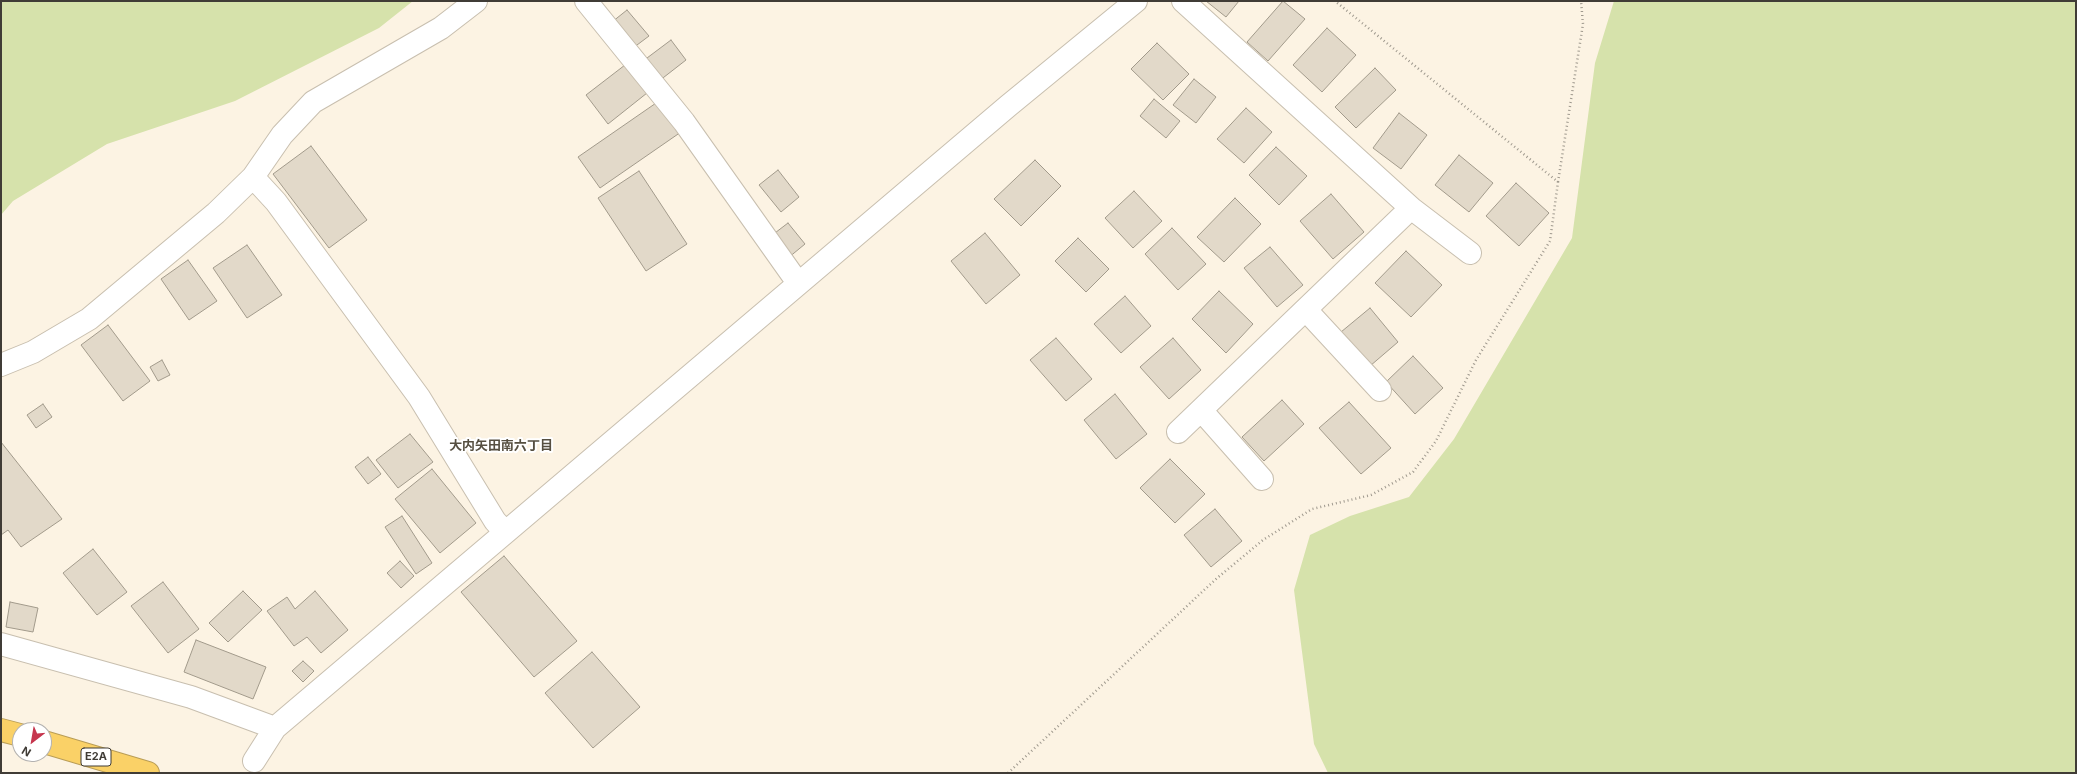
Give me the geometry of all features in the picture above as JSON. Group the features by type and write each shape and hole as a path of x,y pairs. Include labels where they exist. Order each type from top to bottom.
{"highway":[{"path":"1,730 12,733"},
{"name":"E2A","path":"52,744 148,773"}],"street":[{"path":"1,365 34,352 89,320 216,213 253,177 282,135 313,102 441,28 476,1"},
{"path":"586,1 684,122 798,283"},
{"path":"254,761 275,728 798,283 1008,106 1136,1"},
{"path":"1183,1 1411,208 1470,253"},
{"path":"253,177 276,202 419,397 495,521 505,532"},
{"path":"1178,432 1411,208"},
{"path":"1306,310 1380,390"},
{"path":"1201,410 1262,478"},
{"path":"1,644 191,697 275,728"}],"path":[{"path":"1558,182 1583,24 1581,1"}],"green space":[{"path":"1,1 413,1 379,28 235,101 107,144 13,201 1,215"},
{"path":"1614,1 2076,1 2076,773 1328,773 1314,744 1294,590 1310,535 1350,516 1409,497 1454,439 1572,238 1595,63"}],"building":[{"path":"1206,1 1239,1 1226,17"},
{"path":"1283,1 1305,19 1268,61 1247,42"},
{"path":"627,10 649,36 633,48 612,22"},
{"path":"1327,28 1356,55 1322,92 1293,65"},
{"path":"671,40 686,60 659,81 643,61"},
{"path":"1157,43 1189,74 1163,100 1131,69"},
{"path":"625,65 647,93 608,124 586,95"},
{"path":"1375,68 1396,90 1356,128 1335,107"},
{"path":"1194,79 1216,97 1196,123 1173,105"},
{"path":"1154,99 1180,121 1166,138 1140,116"},
{"path":"659,101 681,132 600,188 578,157"},
{"path":"1246,108 1272,132 1244,163 1217,139"},
{"path":"1399,113 1427,135 1401,169 1373,148"},
{"path":"311,146 367,220 329,248 273,174"},
{"path":"1276,147 1307,176 1279,205 1249,175"},
{"path":"1459,155 1493,183 1469,212 1435,185"},
{"path":"1035,160 1061,186 1021,226 994,199"},
{"path":"778,170 799,197 781,212 759,185"},
{"path":"639,171 687,244 646,271 598,198"},
{"path":"1516,183 1549,213 1519,246 1486,216"},
{"path":"1134,191 1162,221 1133,248 1105,218"},
{"path":"1331,194 1364,232 1333,259 1300,221"},
{"path":"1235,198 1261,224 1224,262 1197,237"},
{"path":"788,223 805,244 788,258 771,236"},
{"path":"1172,228 1206,264 1178,290 1145,254"},
{"path":"985,233 1020,275 986,304 951,261"},
{"path":"1078,238 1109,269 1086,292 1055,261"},
{"path":"247,245 282,295 247,318 213,268"},
{"path":"1270,247 1303,285 1277,307 1244,268"},
{"path":"1406,251 1442,285 1411,317 1375,283"},
{"path":"188,260 217,301 189,320 161,279"},
{"path":"1219,291 1253,324 1226,353 1192,319"},
{"path":"1125,296 1151,326 1121,353 1094,324"},
{"path":"1370,308 1398,342 1370,366 1341,332"},
{"path":"108,325 150,381 123,401 81,345"},
{"path":"1056,338 1092,379 1066,401 1030,360"},
{"path":"1173,338 1201,370 1169,399 1140,367"},
{"path":"1413,356 1443,388 1415,414 1386,382"},
{"path":"162,360 170,375 158,381 150,367"},
{"path":"1115,394 1147,434 1116,459 1084,420"},
{"path":"1282,400 1304,424 1264,461 1242,437"},
{"path":"1349,402 1391,448 1361,474 1319,428"},
{"path":"43,404 52,417 36,428 27,415"},
{"path":"410,434 433,462 398,488 376,460"},
{"path":"1,442 62,519 21,547 8,530 1,535"},
{"path":"368,457 381,474 368,484 355,467"},
{"path":"1170,459 1205,494 1175,523 1140,488"},
{"path":"432,469 476,523 440,553 395,499"},
{"path":"1215,509 1242,541 1211,567 1184,535"},
{"path":"402,516 432,563 416,574 385,527"},
{"path":"93,549 127,592 97,615 63,573"},
{"path":"504,556 577,641 534,677 461,592"},
{"path":"400,561 414,576 401,588 387,573"},
{"path":"163,582 199,629 168,653 131,606"},
{"path":"243,591 262,610 228,642 209,623"},
{"path":"315,591 348,630 321,653 307,637 294,646 267,611 287,597 295,609"},
{"path":"10,602 38,608 33,632 6,627"},
{"path":"196,640 266,667 253,699 184,672"},
{"path":"592,652 640,707 593,748 545,693"},
{"path":"303,661 314,671 303,682 292,671"}],"district":[{"name":"大内矢田南六丁目","path":"501,446"}]}
